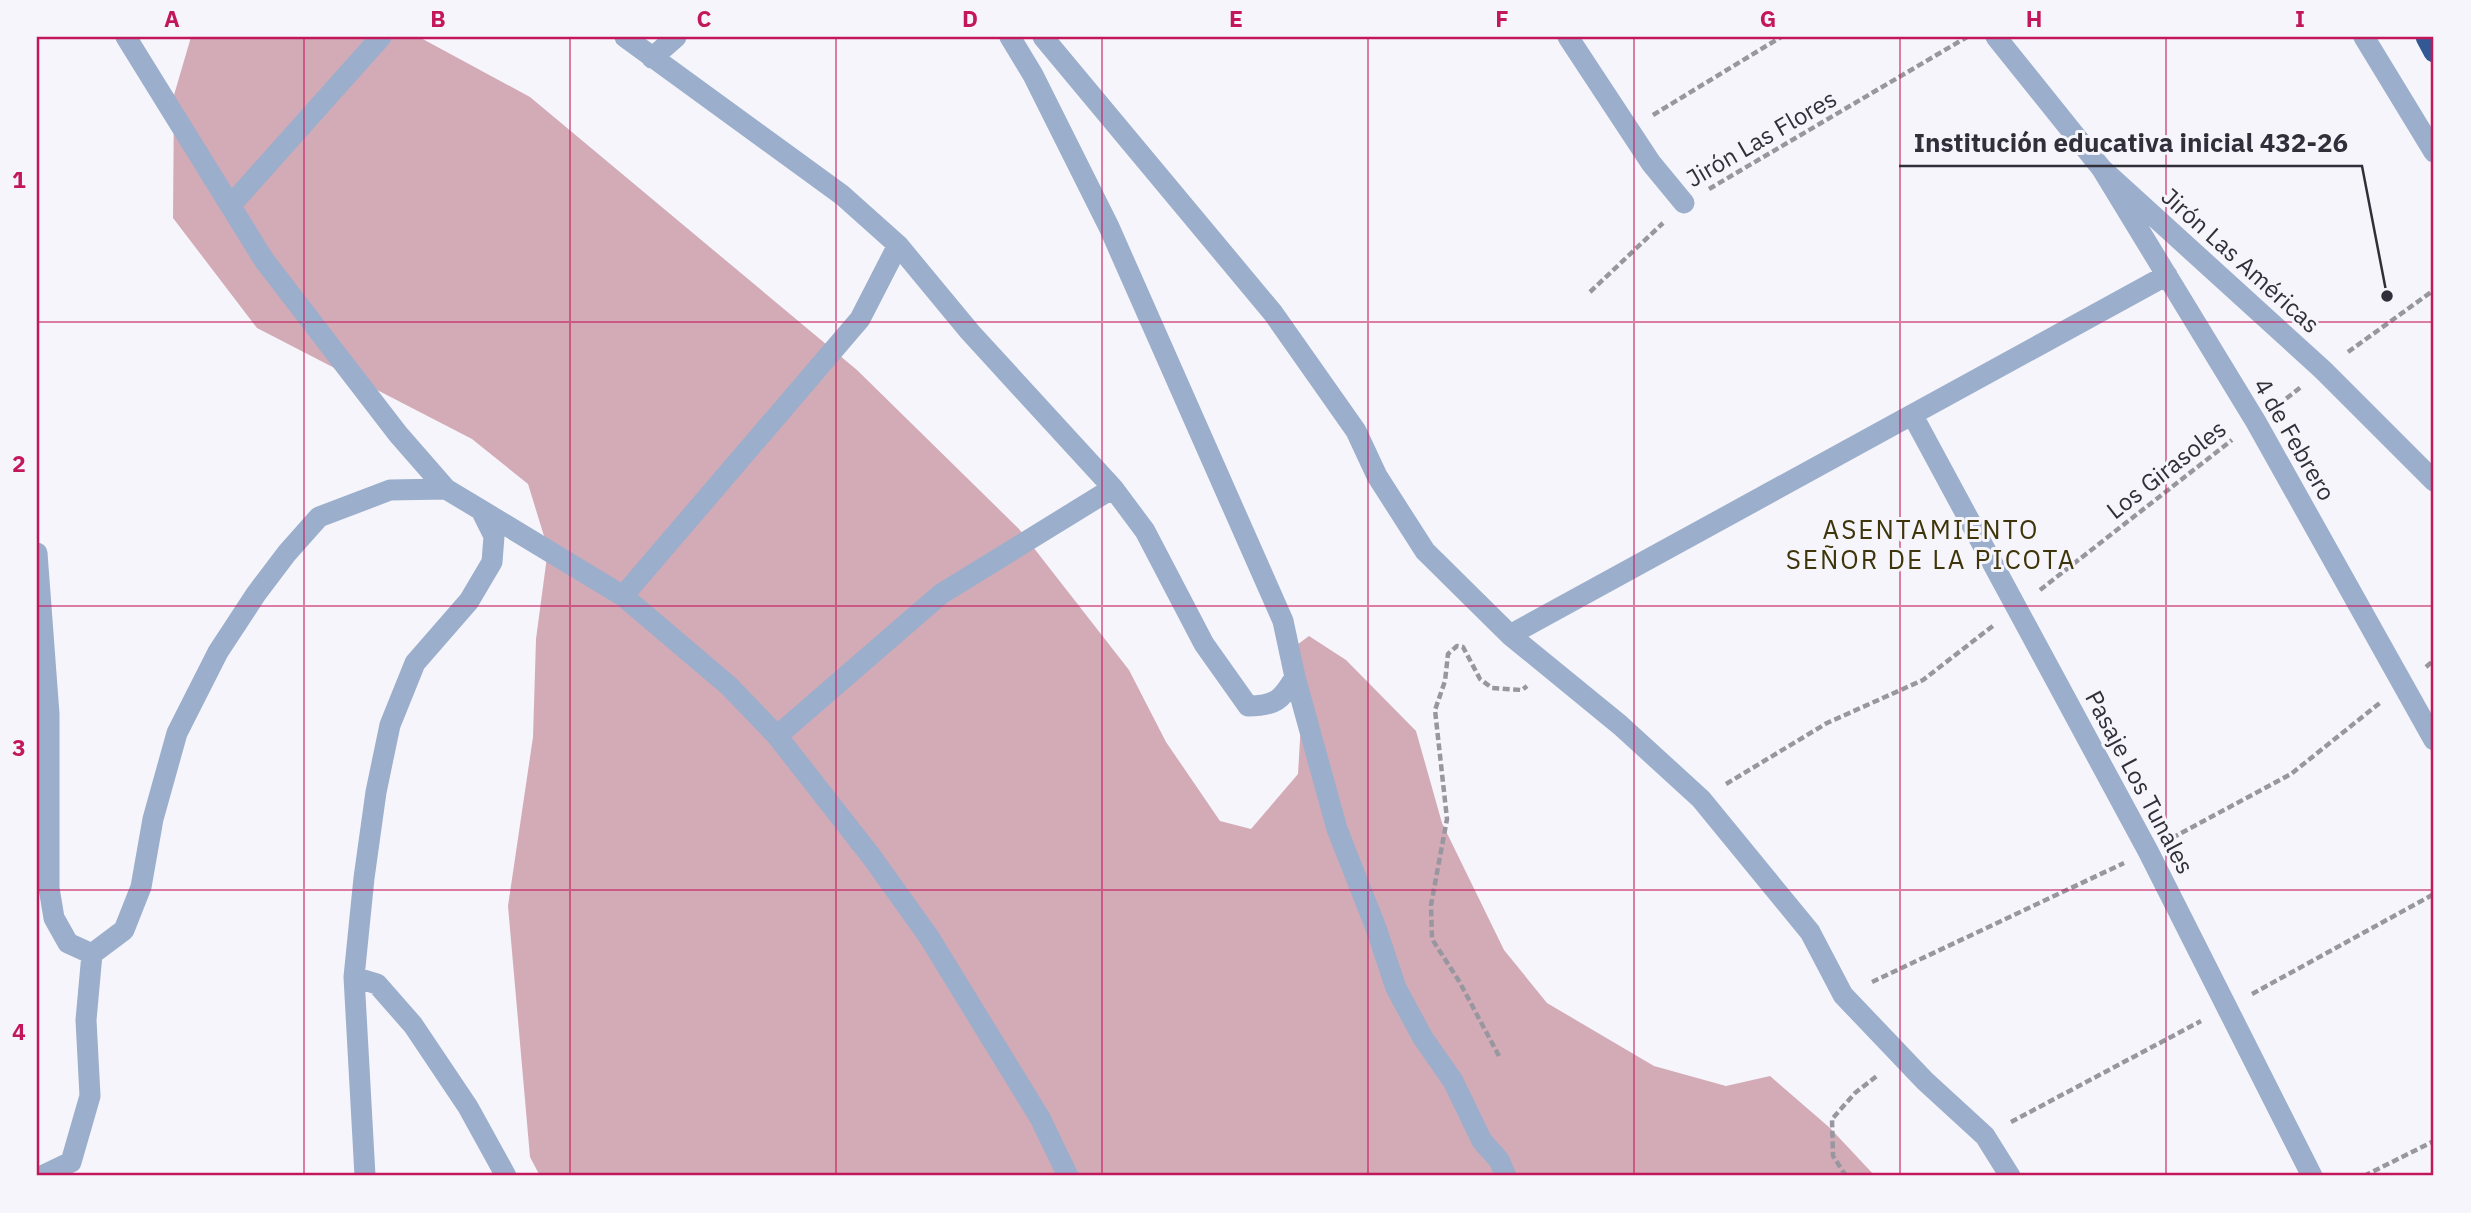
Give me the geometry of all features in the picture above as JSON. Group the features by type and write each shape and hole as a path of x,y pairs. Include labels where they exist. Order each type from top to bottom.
{"highway":[{"path":"2426,37 2434,52"}],"street":[{"path":"126,37 264,260 398,434 446,489 623,596 729,685 777,736 871,856 929,937 1040,1118 1068,1176"},
{"path":"230,206 380,37"},
{"path":"625,37 842,195 898,245 970,332 1113,488 1144,531 1204,644 1248,706 1269,706 1287,692 1295,677"},
{"path":"652,58 676,37"},
{"path":"1010,37 1033,75 1109,227 1283,621 1295,677 1337,829 1376,928 1396,988 1423,1038 1453,1081 1482,1141 1499,1160 1506,1176"},
{"path":"1043,37 1273,313 1356,431 1377,476 1425,551 1510,635 1620,725 1701,799 1810,932 1843,995 1925,1081 1986,1136 2010,1176"},
{"path":"1568,37 1651,163 1684,203"},
{"name":"Jirón Las Américas","path":"1996,37 2102,169 2323,370 2434,481"},
{"path":"2364,37 2434,152"},
{"name":"4 de Febrero","path":"2102,169 2256,422 2434,740"},
{"path":"623,596 860,319 898,245"},
{"path":"1510,635 2167,275"},
{"name":"Pasaje Los Tunales","path":"1913,416 2148,851 2312,1176"},
{"path":"777,736 941,594 1113,488"},
{"path":"42,1176 71,1161 90,1096 86,1020 92,954 124,930 141,887 153,819 177,733 218,652 256,594 319,517 390,490 446,489"},
{"path":"365,1176 354,977 376,792 390,725 415,663 468,601 492,562 494,536 481,510"},
{"path":"37,552 49,714 49,888 54,918 68,943 92,954"},
{"path":"354,977 377,984 413,1025 468,1107 506,1176"}],"path":[{"path":"1628,130 1781,37"},
{"name":"Jirón Las Flores","path":"1590,292 1684,203 1967,37"},
{"name":"Los Girasoles","path":"1701,799 1827,723 1923,680 2323,370 2434,290"},
{"path":"1499,1056 1459,981 1432,939 1431,905 1447,819 1435,710 1445,681 1448,654 1457,646 1463,647 1480,679 1492,688 1522,690 1531,683"},
{"path":"1846,1176 1833,1156 1832,1119 1872,1078 1885,1071 1896,1067 1925,1081"},
{"path":"2364,1176 2434,1141"}],"shaded area":[{"path":"191,37 419,37 530,97 857,370 1019,529 1129,670 1166,742 1220,821 1251,829 1298,774 1302,705 1282,656 1309,636 1346,660 1416,731 1442,823 1504,950 1547,1003 1654,1066 1726,1086 1770,1076 1830,1128 1875,1176 540,1176 530,1157 508,906 533,737 536,639 548,549 528,484 472,439 257,328 173,218 174,95"}],"place":[{"name":"Institución educativa inicial 432-26","path":"2387,296"}],"district":[{"name":"ASENTAMIENTO SEÑOR DE LA PICOTA","path":"1931,544"}]}
